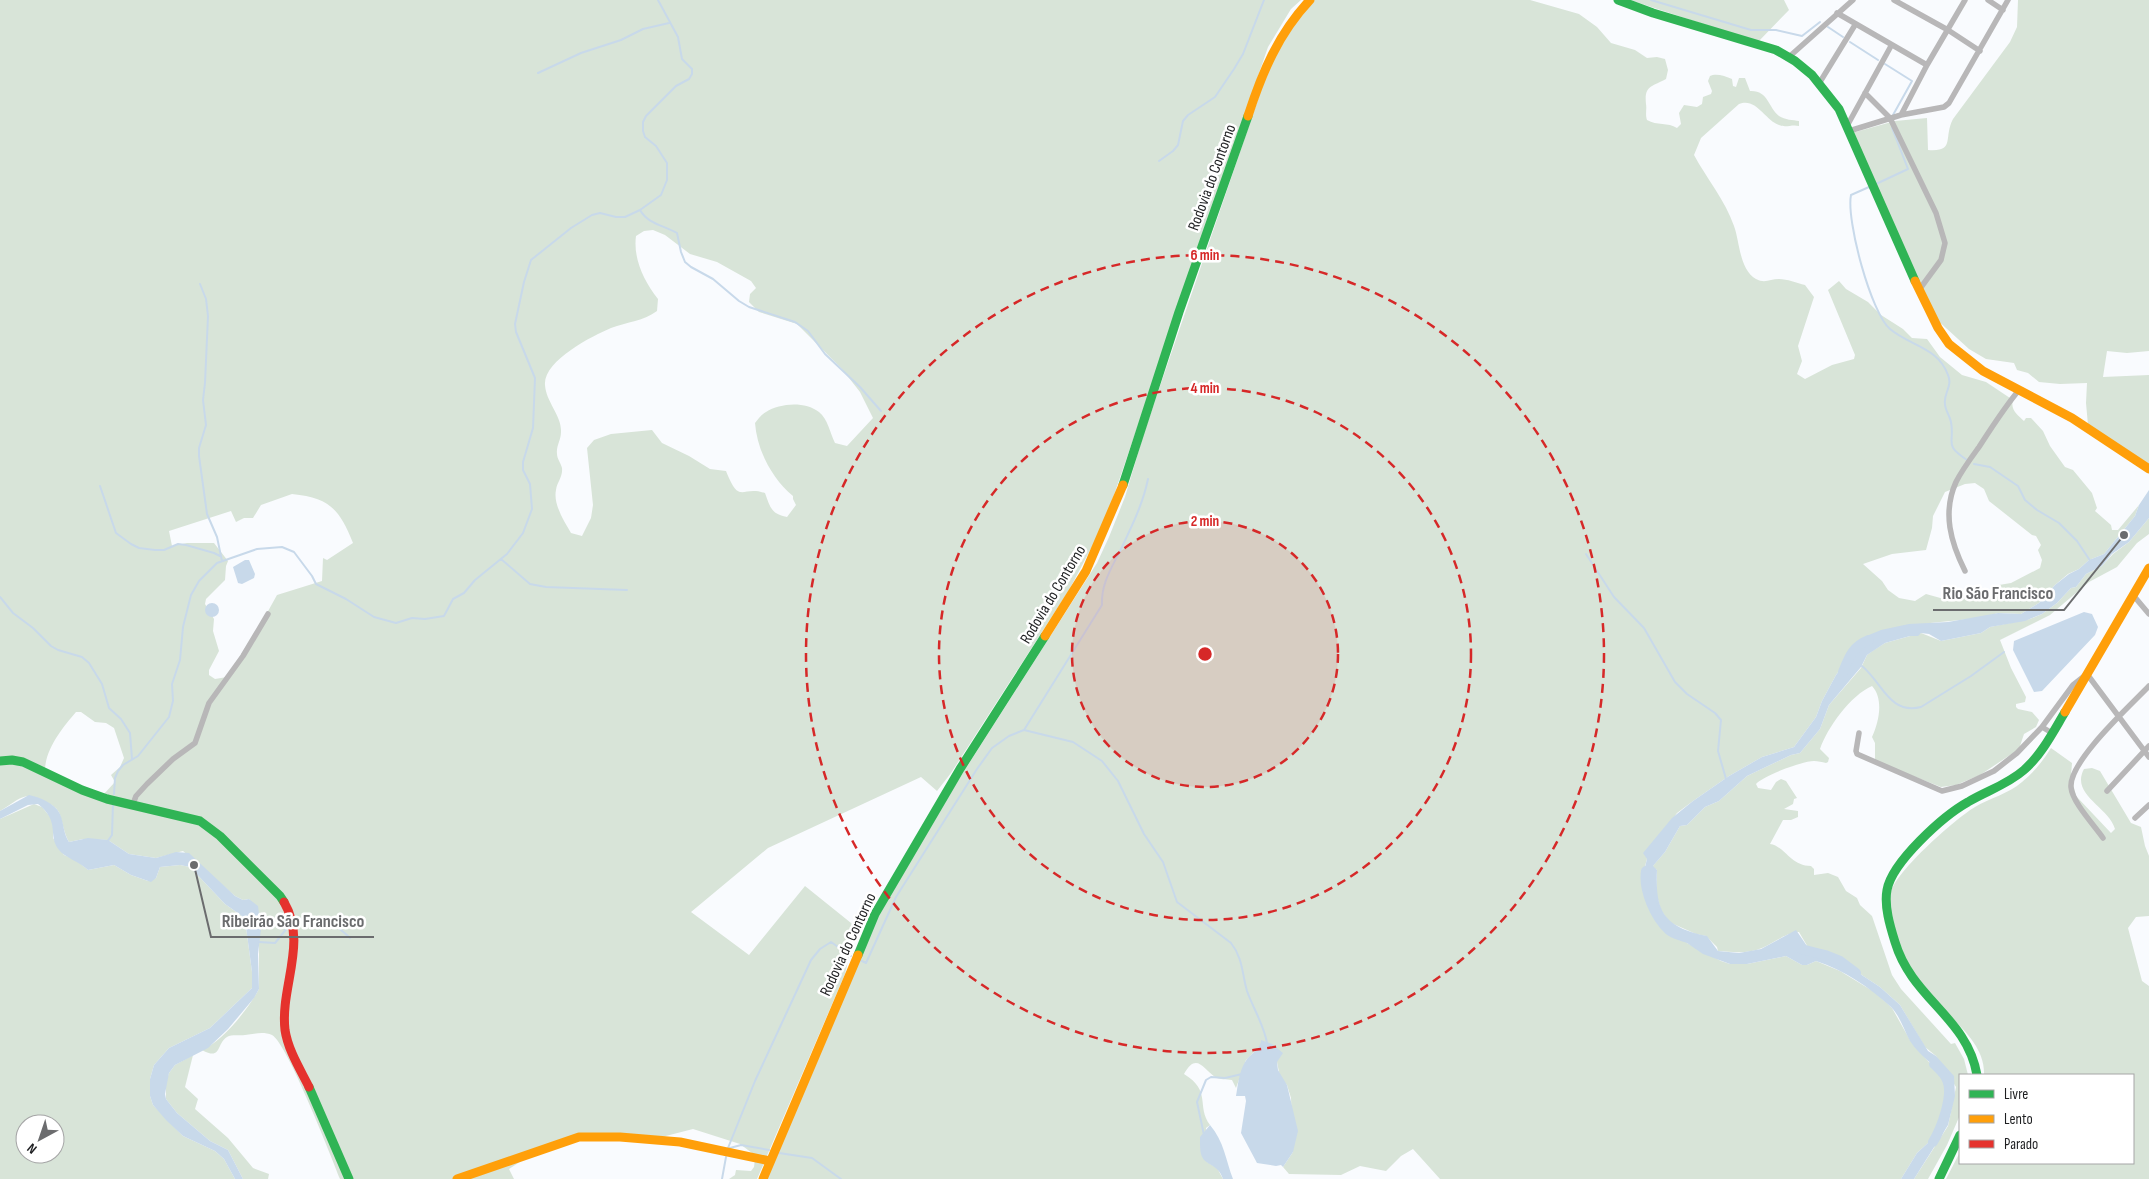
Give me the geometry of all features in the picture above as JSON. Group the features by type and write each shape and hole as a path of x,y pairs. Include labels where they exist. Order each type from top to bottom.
{"main road":[{"name":"Rodovia do Contorno","path":"763,1179 875,914 931,817 1086,571 1099,545 1117,501 1197,257 1220,198 1265,69 1284,29 1310,0"},
{"path":"1618,0 1653,13 1776,50 1790,56 1820,82 1839,109 1919,290 1938,328 1950,344 1983,371 2072,418 2149,469"},
{"path":"1977,1074 1974,1058 1964,1037 1911,977 1901,959 1892,934 1886,900 1887,890 1894,872 1901,863 1949,816 1962,805 2011,780 2034,760 2052,733 2149,568"},
{"path":"0,760 19,761 82,790 107,799 200,821 220,836 284,902 291,917 294,941 285,994 285,1030 349,1179"},
{"path":"457,1179 569,1139 580,1137 620,1137 680,1142 770,1161"},
{"path":"1939,1179 1959,1137"}],"street":[{"path":"1790,56 1853,0"},
{"path":"1894,0 1948,30 1980,51"},
{"path":"1901,115 1927,65 1965,0"},
{"path":"1988,0 2003,10"},
{"path":"1848,129 1901,115 1944,107 1949,103 2008,0"},
{"path":"1837,13 1855,26 1927,65"},
{"path":"1820,82 1855,26"},
{"path":"1848,129 1891,46"},
{"path":"1865,93 1890,118 1936,213 1945,243 1941,260 1919,290"},
{"path":"1964,571 1950,535 1948,518 1953,491 1961,473 2019,390"},
{"path":"2132,595 2149,614"},
{"path":"133,804 139,793 166,765 195,743 209,703 243,656 268,614"},
{"path":"1860,733 1857,754 1942,791 1962,786 1994,771 2017,753 2042,727 2073,685 2087,674 2147,748 2149,757"},
{"path":"2103,838 2074,798 2071,787 2076,766 2149,686"},
{"path":"2042,727 2052,733"},
{"path":"2107,791 2147,748"},
{"path":"2135,818 2149,805"}],"shaded area":[{"path":"0,0 1301,0 1291,9 1268,47 1104,524 1069,590 951,773 937,791 921,777 768,848 691,912 749,955 805,886 856,927 845,974 757,1179 729,1179 735,1175 736,1170 751,1171 754,1167 755,1159 752,1153 740,1144 693,1129 658,1138 605,1135 541,1148 509,1169 514,1179 340,1179 298,1078 279,1043 272,1035 262,1033 231,1036 224,1040 216,1053 208,1053 202,1050 227,1032 249,1005 259,989 259,918 258,911 249,899 243,900 235,896 183,851 156,858 129,854 108,840 83,839 69,842 58,810 38,798 27,796 0,811","holes":["653,230 665,235 690,254 717,262 751,281 756,288 750,294 749,302 759,312 797,324 842,369 860,392 873,418 847,446 835,443 827,422 822,415 807,406 785,405 772,409 759,418 755,423 762,453 772,473 793,496 796,505 787,517 774,512 765,493 738,491 726,471 710,469 662,443 652,430 611,434 594,440 587,448 593,505 591,518 582,536 571,533 560,512 555,495 562,471 557,456 561,426 546,391 546,376 560,359 581,343 611,328 641,319 657,311 658,299 648,285 636,253 636,236 644,231","292,494 315,498 324,502 337,513 343,521 353,543 327,560 323,558 322,581 277,595 227,677 215,679 209,675 209,670 219,651 213,631 214,619 205,604 206,599 225,580 228,561 214,543 187,543 172,546 169,531 231,511 236,522 244,518 253,518 261,505","76,712 81,712 95,722 106,723 114,728 124,758 120,767 111,775 115,782 103,795 45,769 48,753 61,731"]},
{"path":"1314,0 1530,0 1579,14 1597,27 1611,43 1635,50 1647,58 1657,57 1665,59 1668,70 1666,79 1650,87 1646,93 1646,118 1651,122 1677,128 1681,124 1679,113 1684,105 1697,107 1702,104 1703,97 1711,94 1712,91 1708,81 1710,76 1718,75 1732,79 1733,86 1736,87 1739,78 1745,78 1750,91 1761,93 1779,116 1799,121 1799,126 1779,125 1755,106 1745,103 1739,104 1701,138 1694,155 1730,216 1743,262 1750,275 1762,281 1782,279 1805,285 1814,297 1798,346 1802,361 1797,374 1805,379 1832,365 1854,359 1855,355 1828,290 1839,281 1846,289 1868,302 1881,315 1903,329 1912,338 1927,339 1940,357 1962,375 1986,382 2013,400 2012,404 2017,414 2024,421 2026,418 2031,418 2043,431 2050,446 2065,467 2073,470 2092,493 2097,508 2095,511 2111,525 2112,530 2118,530 2139,505 2135,516 2104,554 2089,560 2079,569 2068,574 2039,603 2021,614 1998,613 1980,618 1930,623 1864,637 1836,675 1816,717 1794,747 1762,757 1729,776 1693,801 1677,813 1646,855 1645,866 1648,890 1657,919 1687,943 1730,964 1747,964 1786,956 1802,965 1816,961 1840,971 1876,993 1892,1008 1910,1040 1934,1068 1949,1078 1951,1089 1941,1127 1917,1153 1901,1179 1440,1179 1413,1149 1401,1156 1386,1171 1360,1166 1341,1175 1289,1174 1283,1167 1293,1152 1291,1098 1287,1085 1280,1077 1277,1062 1261,1041 1261,1045 1246,1060 1236,1088 1232,1080 1215,1077 1200,1064 1192,1064 1184,1074 1193,1080 1201,1093 1204,1111 1210,1125 1206,1128 1207,1162 1217,1168 1223,1179 766,1179 874,923 910,856 1097,563 1109,537 1125,497 1144,433 1265,79 1285,36 1305,8","holes":["1975,483 1984,489 1989,501 2032,535 2036,536 2041,545 2038,550 2042,560 2040,568 2011,583 1999,585 1988,594 1983,591 1948,594 1944,599 1926,594 1915,601 1899,598 1888,590 1882,581 1863,564 1892,554 1926,550 1933,516 1945,492 1965,484"]},
{"path":"1630,0 1784,0 1789,10 1758,42"},
{"path":"2018,0 2149,0 2149,351 2127,353 2107,351 2103,377 2149,375 2149,469 2088,425 2087,383 2060,384 2039,382 2028,373 2017,370 2014,363 1986,359 1969,349 1935,318 1852,133 1895,121 1927,118 1928,150 1942,149 1946,146 1953,119 2010,42 2017,27"},
{"path":"2149,518 2149,534 2137,543 2117,567 2089,582 2050,615 2000,640 2011,668 2026,697 2025,702 2016,704 2016,707 2032,712 2039,720 2036,727 2024,734 2019,749 1980,775 1956,785 1941,787 1875,761 1875,743 1872,737 1877,725 1879,704 1876,691 1872,686 1864,690 1848,704 1828,732 1820,749 1829,758 1828,762 1814,761 1801,763 1774,773 1756,784 1758,788 1771,790 1776,782 1781,779 1786,781 1797,798 1794,799 1793,804 1784,809 1798,811 1798,817 1791,820 1783,820 1770,844 1780,848 1798,863 1811,866 1814,869 1814,875 1828,873 1838,877 1846,891 1857,898 1860,905 1872,916 1892,975 1901,989 1951,1044 1955,1043 1964,1059 1968,1074 1959,1074 1959,1117 1947,1145 1928,1179 1914,1179 1948,1126 1956,1087 1936,1056 1925,1047 1900,1005 1880,987 1848,966 1817,955 1809,949 1799,932 1789,934 1757,950 1740,952 1718,951 1717,947 1706,936 1696,934 1669,922 1661,910 1656,893 1657,870 1652,867 1665,852 1680,826 1687,825 1705,807 1719,801 1747,776 1791,755 1800,753 1820,729 1829,705 1861,668 1867,655 1874,650 1885,643 1921,633 1941,641 1981,633 1990,627 2030,619 2042,614 2057,603 2071,588 2076,587 2086,574 2102,566 2113,554 2129,542"},
{"path":"2051,748 2072,763 2071,776 2076,796 2111,833 2115,829 2111,821 2086,794 2082,786 2081,778 2084,769 2092,768 2100,771 2131,823 2141,827 2149,856 2149,916 2136,917 2128,928 2142,981 2149,986 2149,1179 1946,1179 1959,1154 1959,1164 2134,1164 2134,1074 1984,1074 1982,1061 1977,1048 1969,1036 1917,982 1901,952 1894,930 1890,896 1893,887 1912,862 1925,848 1966,813 2011,790 2022,782"},
{"path":"34,804 42,807 51,818 53,838 64,855 76,860 88,870 114,865 131,875 148,881 156,878 160,867 180,865 190,867 225,904 242,916 246,927 252,972 252,988 210,1028 169,1048 154,1065 150,1079 150,1096 153,1105 183,1136 215,1151 224,1159 235,1179 0,1179 0,819"},
{"path":"193,1055 185,1087 198,1099 195,1109 228,1138 253,1168 269,1174 268,1179 243,1179 228,1150 210,1141 177,1113 166,1099 166,1082 169,1073 175,1065"}],"water":[{"path":"2149,490 2149,518 2129,542 2112,554 2102,566 2086,574 2076,587 2071,588 2057,603 2042,614 2025,621 1990,627 1981,633 1941,641 1929,634 1921,633 1918,636 1910,636 1885,643 1867,655 1861,667 1829,705 1820,729 1800,753 1791,755 1747,776 1719,801 1705,807 1687,825 1680,826 1665,852 1653,866 1657,870 1658,897 1665,915 1681,928 1707,936 1718,951 1739,953 1761,949 1796,930 1809,949 1817,955 1848,966 1880,987 1900,1005 1928,1051 1936,1056 1954,1076 1955,1096 1948,1125 1914,1179 1901,1179 1917,1153 1941,1127 1951,1089 1949,1078 1918,1051 1910,1041 1891,1007 1865,986 1846,974 1816,961 1802,965 1786,956 1747,964 1730,964 1703,954 1687,943 1657,919 1643,875 1647,859 1643,853 1672,818 1693,801 1729,776 1762,757 1794,747 1816,717 1836,675 1864,637 1881,630 1909,624 1948,622 1998,613 2021,614 2039,603 2055,585 2069,574 2079,569 2089,560 2104,554 2135,516 2139,505"},
{"path":"245,560 249,560 255,574 254,578 242,584 238,583 233,567"},
{"path":"209,603 215,603 219,610 215,617 209,617 205,613 205,607"},
{"path":"2084,612 2092,614 2098,627 2095,635 2042,691 2034,692 2013,650 2014,641"},
{"path":"29,795 46,801 58,810 69,842 88,838 108,840 129,854 156,858 176,852 189,853 235,896 243,900 249,899 258,906 261,929 258,954 259,989 254,998 228,1029 208,1048 175,1065 169,1073 165,1094 166,1099 177,1113 210,1141 228,1150 243,1179 235,1179 224,1159 215,1151 183,1136 153,1105 150,1096 150,1079 154,1065 169,1048 210,1028 252,988 252,972 246,927 242,916 225,904 190,867 180,865 160,867 156,878 151,882 131,875 114,865 88,870 59,850 54,839 52,823 38,804 28,805 0,819 0,811"},
{"path":"1261,1040 1272,1044 1283,1053 1277,1062 1278,1070 1287,1085 1298,1131 1293,1152 1283,1167 1281,1165 1257,1163 1241,1133 1246,1101 1245,1096 1236,1096 1239,1077 1244,1063 1258,1048"},
{"path":"1210,1125 1222,1144 1233,1179 1223,1179 1218,1170 1205,1161 1201,1154 1200,1137"}],"waterway":[{"path":"114,794 115,778 118,771 123,765 138,756 169,717 173,701 172,684 180,660 183,627 191,595 199,581 217,563 257,549 282,547 294,552 316,584 346,599 374,617 396,623 412,618 425,619 444,616 453,599 464,593 475,580 507,554 523,533 532,509 530,484 523,470 523,462 533,428 535,378 516,332 515,324 524,282 531,260 571,228 592,215 600,213 625,217 640,210 661,195 667,180 667,163 656,146 645,137 643,122 646,116 676,86 689,79 692,69 682,59 678,37 658,0"},
{"path":"1159,161 1178,145 1183,121 1188,115 1215,97 1234,69 1243,54 1264,0"},
{"path":"1651,0 1751,30 1776,30 1802,36 1820,22"},
{"path":"538,73 581,53 621,40 643,29 669,23"},
{"path":"1828,27 1843,37"},
{"path":"1850,42 1878,60"},
{"path":"1885,64 1912,81 1893,115"},
{"path":"1876,184 1908,169 1892,128"},
{"path":"1869,187 1851,195 1850,207 1856,244 1868,286 1875,305 1890,329 1931,353 1938,358 1943,366 1949,379 1945,400 1951,422 1952,447 1967,460"},
{"path":"640,210 647,218 677,233 685,262 691,267 713,279 749,307 795,322 808,331 825,354 860,387 881,411"},
{"path":"200,284 206,299 208,316 203,400 206,425 199,448 199,456 207,514 217,537 222,561"},
{"path":"1974,464 1990,467 2018,486 2025,500 2037,510 2059,523 2077,541 2091,562"},
{"path":"1024,730 1102,605 1103,590 1107,577 1136,516 1148,479"},
{"path":"100,486 116,533 131,544 139,548 155,550 164,550 178,544 186,545 220,556"},
{"path":"1586,554 1614,597 1644,628 1675,682 1687,694 1715,713 1721,720 1718,751 1726,779"},
{"path":"501,559 530,584 546,587 627,590"},
{"path":"0,597 13,613 33,628 51,646 82,657 89,663 102,684 109,708 121,719 130,733 132,759"},
{"path":"1843,672 1855,649 1869,640"},
{"path":"1862,666 1894,702 1910,708 1921,707 1971,676 2004,652"},
{"path":"860,960 866,963 896,897 977,769 992,748 1009,736 1024,730 1073,742 1102,761 1118,781 1144,834 1163,862 1177,902 1231,943 1235,949 1240,960 1247,991 1261,1023 1267,1043"},
{"path":"107,842 112,835 113,803"},
{"path":"1646,871 1648,895 1659,918 1669,930 1688,938"},
{"path":"294,922 302,919 317,918 331,923 350,938"},
{"path":"259,942 275,943 288,927"},
{"path":"728,1148 755,1081 811,960 820,949 831,942 851,956"},
{"path":"1801,949 1840,961 1856,973"},
{"path":"1933,1142 1943,1121 1949,1094 1946,1078 1934,1064"},
{"path":"1204,1135 1197,1102 1206,1080 1211,1077 1225,1078 1242,1074"},
{"path":"730,1148 741,1145 769,1150"},
{"path":"779,1153 812,1158 841,1179"},
{"path":"722,1179 726,1157"}],"traffic: fast":[{"path":"1618,0 1653,13 1776,50 1795,61 1812,75 1839,109 1915,281"},
{"path":"1123,485 1179,312 1248,116"},
{"path":"858,955 875,914 960,769 1045,636"},
{"path":"1977,1074 1971,1055 1962,1038 1951,1022 1914,979 1903,962 1889,923 1886,903 1887,890 1898,866 1933,829 1958,809 2011,780 2024,770 2047,743 2065,712"},
{"path":"0,761 12,760 23,762 82,790 107,799 200,821 220,836 284,902"},
{"path":"309,1087 349,1179"},
{"path":"1939,1179 1959,1137"}],"traffic: slow":[{"path":"1248,116 1265,69 1280,40 1310,0"},
{"path":"1915,281 1938,328 1949,344 1983,371 2072,418 2149,469"},
{"path":"1045,636 1086,571 1123,485"},
{"path":"2065,712 2149,568"},
{"path":"763,1179 858,955"},
{"path":"457,1179 579,1137 620,1137 680,1142 770,1161"}],"traffic: jam":[{"path":"284,902 291,918 294,933 294,949 286,998 285,1030 292,1052 309,1087"}],"place":[{"name":"Rio São Francisco","path":"2124,535"},
{"name":"Ribeirão São Francisco","path":"194,865"}]}
